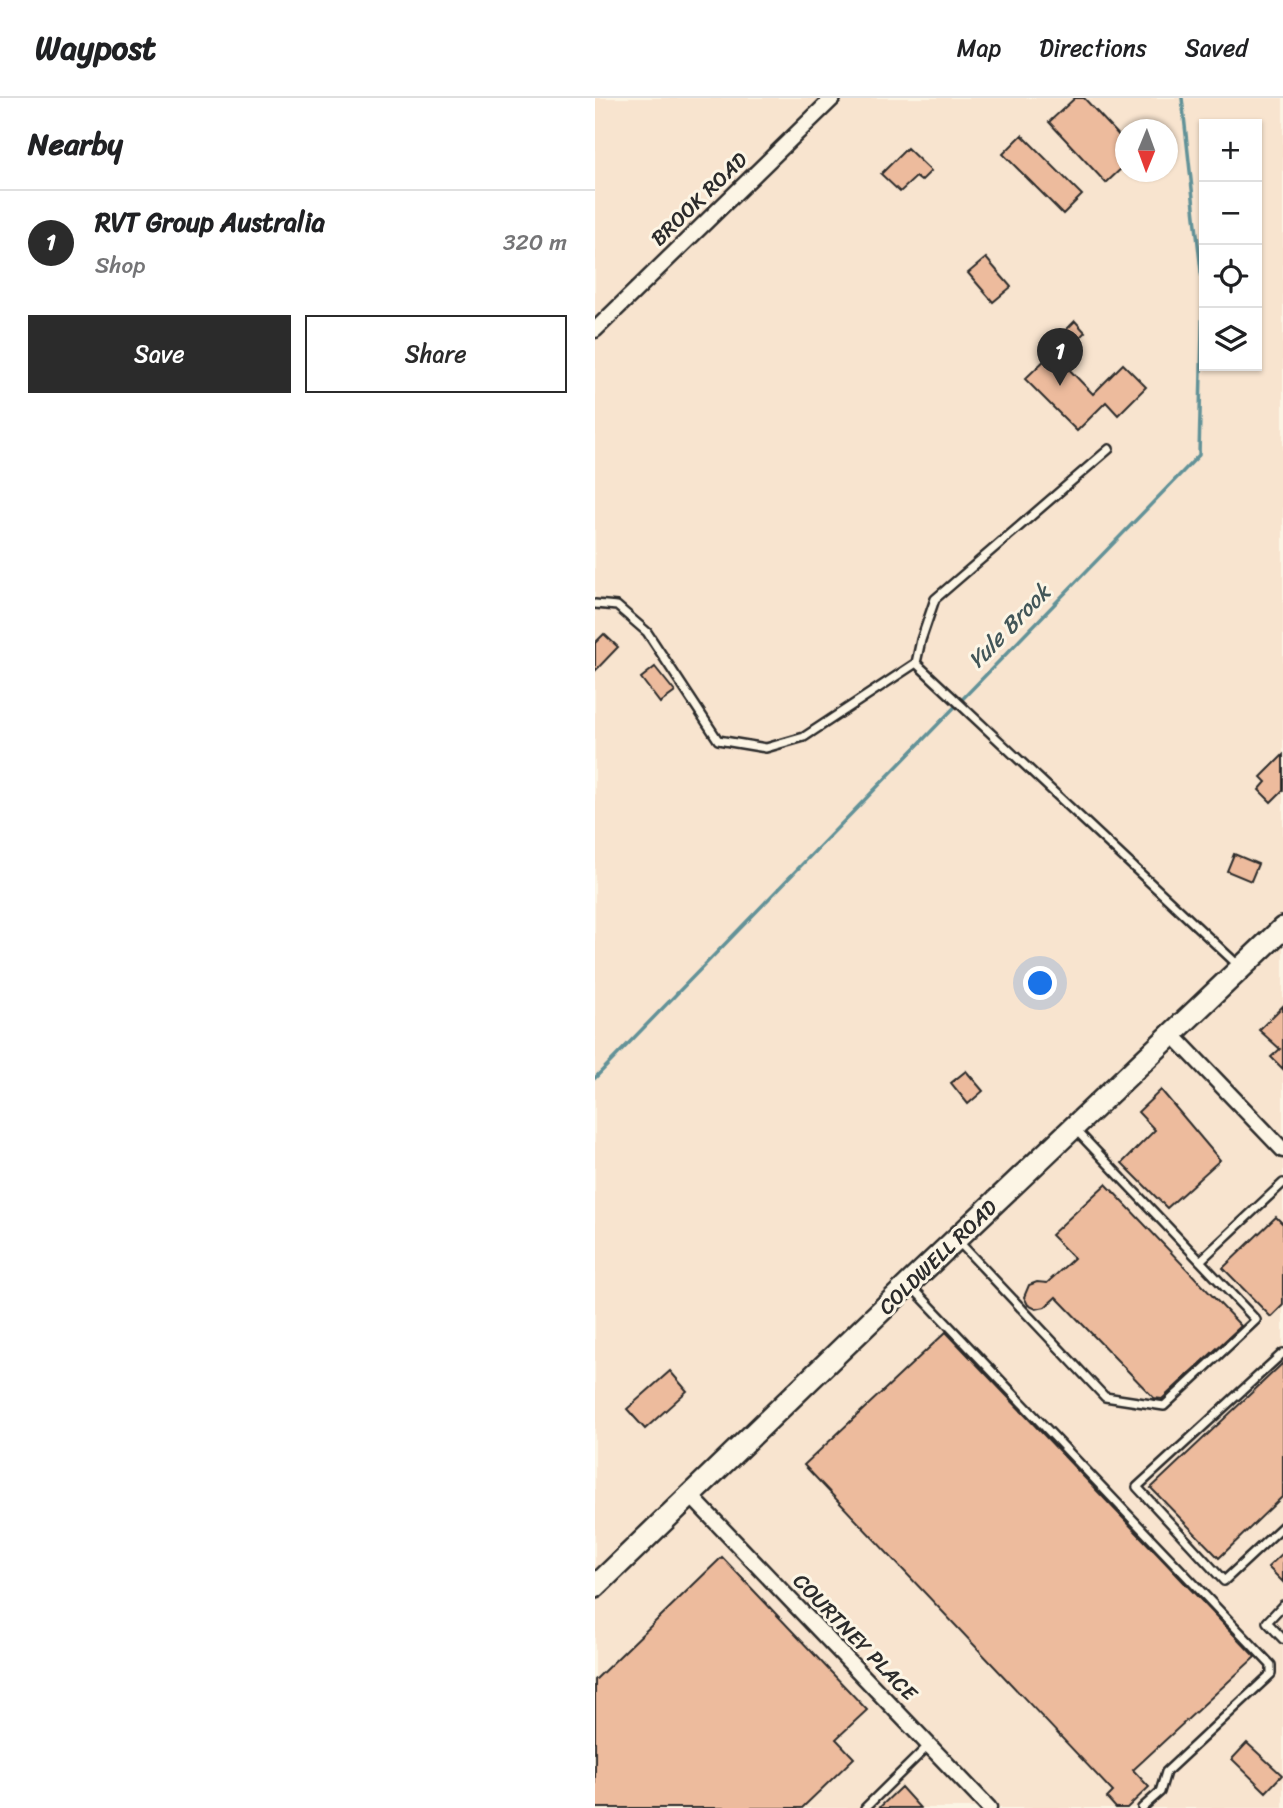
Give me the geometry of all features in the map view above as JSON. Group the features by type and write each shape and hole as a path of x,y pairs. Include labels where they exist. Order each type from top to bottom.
{"street":[{"name":"BROOK ROAD","path":"595,330 833,98"},
{"name":"COLDWELL ROAD","path":"595,1587 956,1239 1282,932"},
{"path":"1172,1034 1283,1150"},
{"name":"COURTNEY PLACE","path":"691,1496 989,1808"}],"lane":[{"path":"595,604 617,606 647,632 718,740 766,748 804,737 916,663 935,599 1109,449"},
{"path":"916,663 1241,968"},
{"path":"956,1239 1105,1397 1164,1406 1256,1320 1074,1127"},
{"path":"1200,1261 1283,1183"},
{"path":"909,1284 1271,1665 1271,1674 1166,1772 1160,1792 1142,1808"},
{"path":"1283,1353 1137,1487 1224,1581 1283,1527"},
{"path":"1283,1605 1267,1622 1283,1639"},
{"path":"865,1808 929,1745"}],"shaded area":[{"path":"595,98 1283,98 1283,1808 595,1808"}],"building":[{"path":"1075,98 1084,98 1115,131 1115,174 1106,183 1049,122"},
{"path":"1022,135 1082,195 1063,214 1003,154"},
{"path":"907,148 931,171 921,181 916,177 900,192 881,174"},
{"path":"986,258 1011,287 993,302 968,273"},
{"path":"1075,321 1085,332 1059,359 1093,394 1123,364 1146,387 1118,415 1106,402 1077,431 1025,379 1053,352 1048,348"},
{"path":"604,634 618,647 595,671 595,643"},
{"path":"655,667 675,692 660,703 641,678"},
{"path":"1283,755 1283,790 1271,802 1259,790 1266,782 1261,777"},
{"path":"1234,854 1258,864 1251,881 1227,871"},
{"path":"1283,1006 1283,1069 1271,1057 1280,1049 1259,1030"},
{"path":"966,1071 983,1091 968,1104 951,1083"},
{"path":"1161,1090 1220,1160 1167,1208 1122,1163 1155,1130 1138,1112"},
{"path":"1106,1184 1241,1326 1162,1399 1154,1398 1056,1297 1045,1307 1036,1309 1028,1305 1024,1297 1029,1285 1047,1283 1074,1258 1051,1235"},
{"path":"1276,1217 1283,1224 1283,1305 1271,1317 1223,1268"},
{"path":"946,1332 1255,1657 1133,1770 1149,1787 1127,1808 1116,1808 1107,1798 1113,1792 804,1465"},
{"path":"1283,1363 1283,1496 1219,1558 1151,1488"},
{"path":"670,1371 687,1391 645,1429 627,1409"},
{"path":"1283,1553 1283,1582 1268,1567"},
{"path":"722,1557 867,1710 836,1739 854,1758 802,1808 595,1808 595,1680"},
{"path":"1247,1743 1282,1775 1266,1792 1232,1759"},
{"path":"901,1787 920,1808 879,1808"}],"waterway":[{"name":"Yule Brook","path":"595,1078 1199,455 1203,289 1182,98"}],"place":[{"name":"RVT Group Australia","path":"1060,386"}]}
